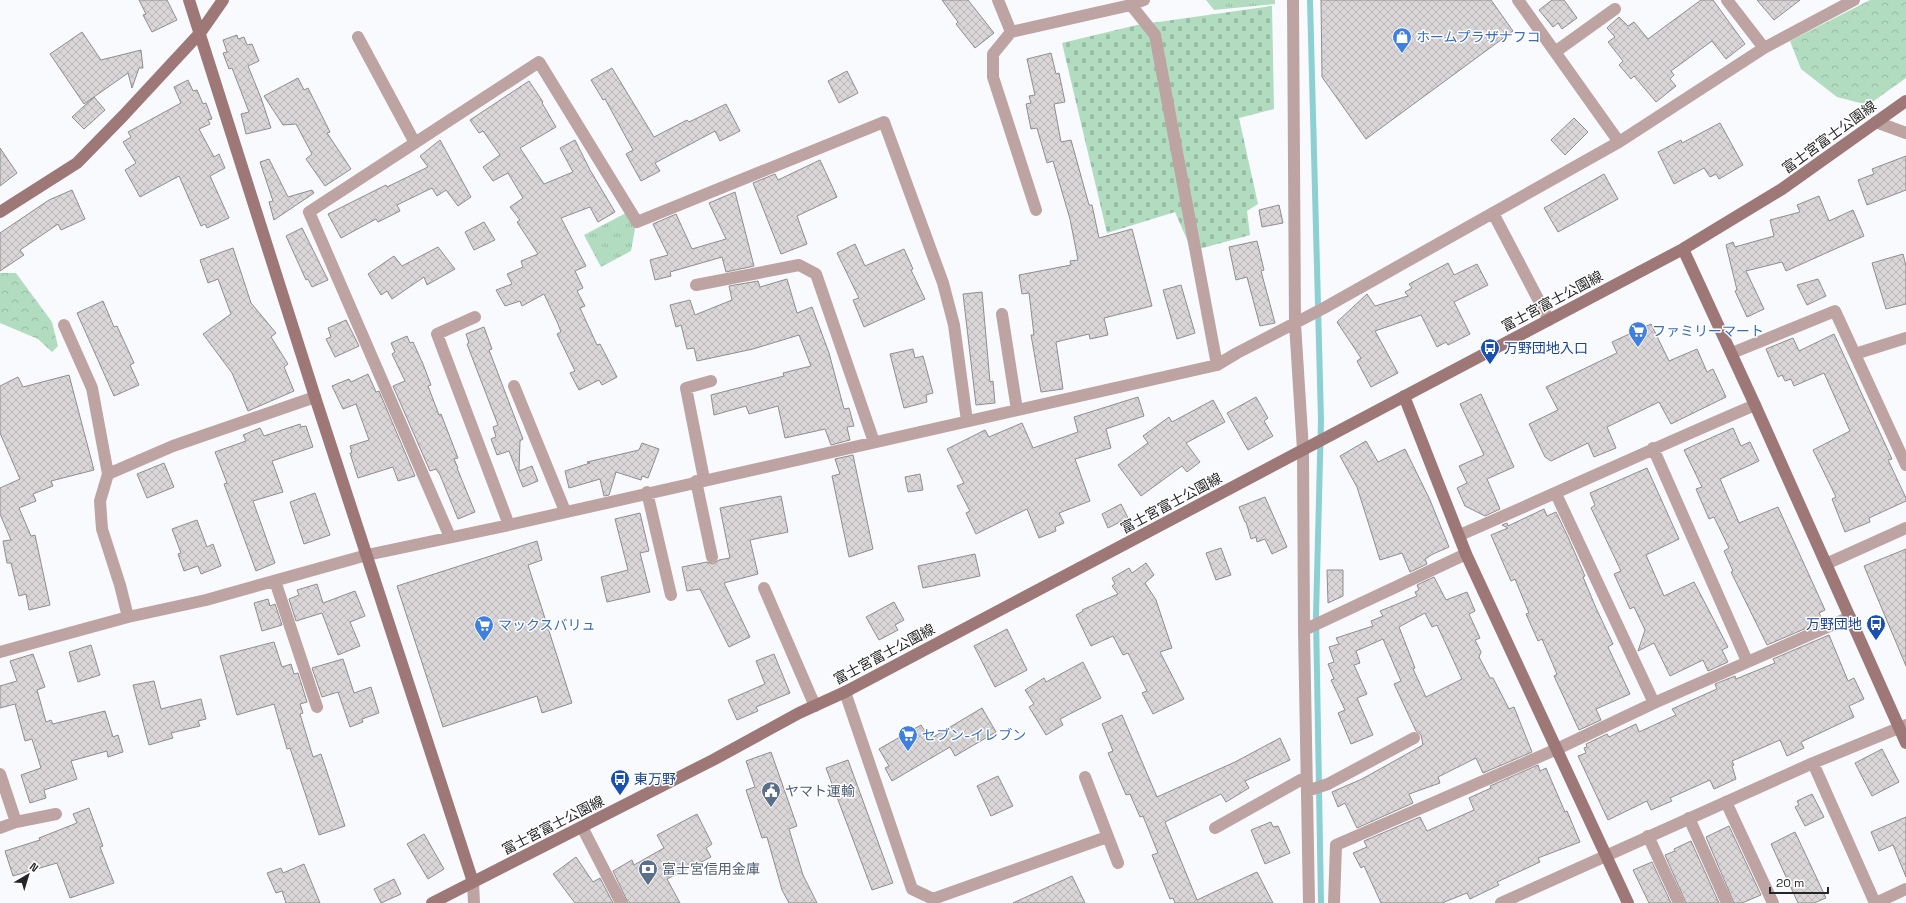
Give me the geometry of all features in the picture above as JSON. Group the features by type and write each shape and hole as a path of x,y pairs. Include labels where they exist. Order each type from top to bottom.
{"street":[{"path":"189,0 315,397 473,882 474,903"},
{"path":"0,212 77,163 200,33 223,0"},
{"path":"998,0 1011,32"},
{"path":"1036,210 993,77 993,54 1011,32 1111,4 1131,5 1144,0"},
{"path":"1293,0 1295,324 1304,450 1304,630 1309,903"},
{"path":"1727,0 1764,48"},
{"path":"0,652 128,617 206,600 367,555 509,525 646,492 1217,365 1324,308 1618,142 1764,48 1854,0"},
{"path":"1524,2 1555,52 1618,142"},
{"path":"1131,5 1156,35 1217,365"},
{"path":"1555,52 1615,9"},
{"path":"358,37 415,143"},
{"path":"450,537 310,212 539,62 637,222 884,122 943,283 954,326 967,421"},
{"name":"富士宮富士公園線","path":"432,903 845,692 1683,250 1782,189 1906,101"},
{"path":"1876,122 1906,133"},
{"path":"1493,213 1549,320"},
{"path":"1683,250 1756,405 1826,564 1902,726 1906,743"},
{"path":"696,285 799,265 816,274 874,442"},
{"path":"1732,353 1835,311 1906,465"},
{"path":"1002,314 1017,410"},
{"path":"475,317 436,334 509,525"},
{"path":"64,325 92,388 108,474 100,501 102,529 120,585 128,617"},
{"path":"1855,354 1906,338"},
{"path":"711,381 686,388 712,557"},
{"path":"514,386 565,511"},
{"path":"1404,396 1460,535 1466,554 1628,903"},
{"path":"108,474 173,446 315,397"},
{"path":"1460,535 1556,494 1653,448 1756,405"},
{"path":"1653,448 1747,661"},
{"path":"646,492 671,595"},
{"path":"1556,494 1654,703"},
{"path":"1826,564 1906,528"},
{"path":"1304,630 1466,554"},
{"path":"275,580 317,707"},
{"path":"764,588 816,706"},
{"path":"1334,903 1336,845 1557,749 1654,703 1850,616"},
{"path":"845,692 912,889 933,899 1107,837"},
{"path":"1501,903 1813,763 1902,726"},
{"path":"1307,791 1328,784 1414,738"},
{"path":"1813,763 1875,903 1906,889"},
{"path":"0,774 16,822"},
{"path":"1215,828 1306,776"},
{"path":"1085,777 1118,863"},
{"path":"1726,802 1773,903"},
{"path":"0,828 16,822 56,814"},
{"path":"1689,818 1727,903"},
{"path":"582,827 621,903"},
{"path":"1648,836 1678,903"}],"green space":[{"path":"1206,0 1275,0 1275,4 1214,10"},
{"path":"1870,0 1906,0 1906,78 1868,105 1837,97 1801,69 1790,41"},
{"path":"1272,6 1274,109 1239,118 1258,204 1247,211 1250,235 1192,251 1175,212 1107,233 1062,43 1137,25"},
{"path":"626,213 635,229 631,251 601,267 584,235"},
{"path":"0,273 16,273 52,322 58,346 52,352 38,339 0,323"}],"building":[{"path":"139,0 167,0 177,20 152,32 143,15 146,14"},
{"path":"942,0 968,0 994,33 975,48 956,24 958,22"},
{"name":"ホームプラザナフコ","path":"1321,0 1491,0 1513,31 1366,139 1322,77"},
{"path":"1552,0 1564,0 1577,18 1562,29 1558,23 1553,27 1539,10"},
{"path":"1701,0 1713,0 1745,44 1726,59 1712,41 1671,71 1674,75 1670,79 1676,86 1656,102 1634,76 1631,79 1619,65 1623,61 1608,42 1615,37 1607,28 1619,17 1628,26 1634,22 1648,39"},
{"path":"1757,0 1800,0 1774,20"},
{"path":"82,32 101,60 141,50 143,68 139,68 132,88 128,73 84,104 50,54"},
{"path":"237,35 238,39 244,37 247,45 252,44 259,61 248,66 271,128 246,134 241,114 249,112 232,68 229,69 223,53 227,52 223,40"},
{"path":"1051,53 1056,74 1059,73 1065,102 1054,104 1061,142 1071,140 1089,205 1092,205 1099,238 1132,229 1152,306 1104,318 1108,335 1090,339 1089,334 1056,342 1063,389 1041,392 1031,335 1034,335 1029,293 1022,294 1019,275 1071,265 1070,261 1078,260 1070,219 1053,161 1047,163 1037,128 1031,129 1026,104 1031,103 1029,96 1035,95 1027,59"},
{"path":"612,68 654,137 687,120 689,122 726,104 740,131 720,141 715,131 655,163 660,171 641,181 626,154 633,150 605,99 603,100 591,80"},
{"path":"847,71 858,93 839,103 828,81"},
{"path":"298,78 304,90 308,88 330,132 327,133 351,169 325,186 306,159 312,154 296,124 283,125 264,96"},
{"path":"188,80 193,91 197,90 203,104 206,103 212,119 208,120 210,124 199,129 214,157 219,154 225,168 210,176 229,218 207,228 205,224 201,226 179,176 140,197 125,170 136,163 123,142 131,137 128,132 181,103 174,87"},
{"path":"529,81 543,102 542,103 556,127 520,148 544,184 573,172 560,148 575,140 590,170 615,212 598,222 590,207 561,218 586,266 575,271 583,288 577,291 585,306 580,308 597,345 600,344 617,377 602,385 599,380 579,390 570,373 575,371 557,334 561,332 544,294 522,306 520,301 505,306 496,290 512,284 507,274 523,267 521,261 538,254 517,222 520,220 510,207 523,198 508,173 493,181 483,167 500,155 483,131 479,133 470,120"},
{"path":"94,97 105,110 84,129 72,117"},
{"path":"1574,118 1588,132 1565,155 1551,140"},
{"path":"1720,123 1743,165 1719,179 1716,174 1710,177 1704,168 1674,184 1658,152 1681,140 1682,143"},
{"path":"440,140 471,197 458,206 446,190 437,196 432,188 397,205 400,211 378,222 376,219 341,238 328,214 386,185 387,187 428,167 420,156"},
{"path":"0,148 17,173 0,186"},
{"path":"1906,156 1906,190 1867,205 1858,180 1874,174 1872,169"},
{"path":"269,159 288,197 312,190 314,193 274,220 269,202 273,201 260,162"},
{"path":"820,160 837,197 797,216 807,244 781,254 753,183 775,174 778,180"},
{"path":"1604,174 1618,199 1558,232 1544,208"},
{"path":"72,190 85,219 61,230 58,224 20,250 24,255 0,271 0,233 49,200"},
{"path":"735,192 754,266 726,272 722,257 670,272 671,276 655,280 650,260 668,255 653,224 676,214 692,249 726,239 709,203"},
{"path":"1819,196 1829,221 1853,210 1864,236 1786,271 1782,262 1746,271 1764,309 1747,317 1735,291 1737,290 1726,245 1733,242 1735,247 1774,236 1770,220 1800,212 1797,205"},
{"path":"1279,205 1283,223 1262,227 1259,210"},
{"path":"484,222 495,240 474,250 465,232"},
{"path":"302,228 328,280 312,287 308,279 306,280 286,236"},
{"path":"1257,241 1264,270 1261,271 1275,323 1260,326 1247,277 1236,280 1229,247"},
{"path":"855,244 865,266 904,249 913,269 911,270 925,299 864,327 853,300 859,298 837,253"},
{"path":"438,247 455,269 427,285 424,277 392,299 387,291 381,295 368,274 394,256 402,266"},
{"path":"233,248 251,303 276,333 271,337 288,364 284,367 294,391 248,411 232,373 203,334 231,314 218,279 208,283 200,260"},
{"path":"1903,254 1906,266 1906,304 1886,309 1872,263"},
{"path":"1448,263 1454,275 1477,264 1488,285 1454,302 1470,334 1448,345 1446,342 1437,347 1421,315 1375,331 1398,373 1371,387 1357,361 1361,358 1337,322 1367,294 1375,306 1408,296 1405,292 1412,288 1409,284"},
{"path":"787,279 797,313 812,307 829,353 844,409 849,408 854,426 847,427 850,440 831,445 825,429 785,438 778,406 749,414 746,406 714,415 711,395 784,376 783,373 811,366 799,335 753,349 697,361 694,348 687,349 681,325 676,327 670,305 690,300 695,315 732,300 729,286 758,281 760,287"},
{"path":"1818,279 1826,296 1807,305 1797,285"},
{"path":"1181,285 1195,333 1177,339 1163,290"},
{"path":"982,292 990,382 993,381 995,403 976,405 963,294"},
{"path":"103,301 114,327 117,326 134,363 130,365 139,385 114,396 77,313"},
{"path":"346,320 359,346 335,357 326,339 331,337 328,328"},
{"path":"1651,324 1669,361 1697,349 1707,372 1713,369 1726,397 1671,424 1659,402 1607,427 1616,448 1594,457 1588,443 1551,461 1545,457 1529,424 1558,410 1546,387 1617,353 1612,342"},
{"path":"484,327 492,349 489,350 523,439 520,441 519,471 532,466 538,481 523,487 509,451 497,455 491,439 496,437 493,427 498,425 467,344 469,343 466,334"},
{"path":"1834,334 1892,459 1888,460 1906,498 1906,501 1869,518 1870,522 1845,532 1832,499 1836,497 1813,450 1850,431 1824,373 1794,386 1791,379 1785,381 1782,375 1778,377 1766,349 1793,338 1799,351"},
{"path":"407,336 410,343 413,342 423,364 431,385 428,386 439,415 441,414 458,458 454,459 475,512 458,519 440,475 436,469 430,471 393,386 405,381 392,354 395,352 391,343"},
{"path":"913,349 915,358 923,356 933,393 926,395 927,402 904,408 890,354"},
{"path":"368,374 376,392 379,391 415,476 398,481 393,467 358,478 350,453 352,453 350,446 369,440 356,404 343,409 332,386 349,379 351,382"},
{"path":"69,375 94,470 51,481 53,486 33,494 36,501 19,508 31,536 35,535 50,605 29,610 26,594 19,596 11,563 7,563 3,541 11,540 0,514 0,488 20,479 0,433 0,386 18,377 23,387"},
{"path":"1481,394 1514,467 1487,479 1500,509 1485,516 1465,506 1457,488 1467,483 1459,466 1484,455 1460,404"},
{"path":"1138,397 1144,416 1106,429 1111,448 1075,459 1090,501 1059,513 1064,523 1055,527 1056,531 1039,538 1027,509 976,534 966,513 970,511 957,486 964,483 947,449 985,430 989,437 1022,423 1033,448 1078,432 1074,417"},
{"path":"1256,397 1268,418 1264,421 1273,436 1248,450 1227,413"},
{"path":"1213,400 1225,422 1186,443 1200,462 1187,472 1182,466 1141,496 1118,465 1148,443 1143,436 1169,417 1172,422"},
{"path":"300,424 301,427 306,426 313,447 272,461 283,492 253,501 275,563 256,571 224,484 227,483 215,452 246,441 243,435 260,428 264,436"},
{"path":"1733,428 1741,446 1750,442 1759,461 1720,479 1739,523 1778,507 1825,610 1819,613 1823,621 1767,645 1731,572 1733,571 1724,551 1729,548 1714,517 1709,519 1696,489 1702,487 1684,450"},
{"path":"1366,441 1378,462 1405,449 1430,500 1449,547 1425,559 1427,564 1410,572 1402,553 1380,560 1357,487 1340,456"},
{"path":"642,443 659,449 648,478 642,476 641,480 616,472 609,495 604,496 600,479 569,488 565,471 590,463 587,462 639,450"},
{"path":"853,455 873,549 849,557 832,476 840,474 835,459"},
{"path":"164,463 174,487 147,498 137,474"},
{"path":"1647,468 1679,539 1646,555 1664,596 1694,582 1728,647 1722,650 1728,662 1708,671 1703,660 1670,676 1654,643 1638,651 1645,630 1634,607 1630,609 1614,574 1621,571 1591,508 1595,505 1590,493"},
{"path":"920,474 923,490 908,492 905,477"},
{"path":"315,493 330,535 304,544 290,502"},
{"path":"781,496 788,532 750,540 758,574 724,583 750,637 729,647 700,589 687,591 682,567 707,562 713,564 719,560 730,558 720,508"},
{"path":"1265,497 1287,547 1272,554 1265,539 1257,542 1256,537 1251,539 1246,522 1239,507"},
{"path":"1121,504 1128,518 1108,528 1102,514"},
{"path":"1544,509 1547,516 1556,512 1568,537 1585,576 1583,577 1596,608 1613,644 1608,647 1630,694 1596,709 1601,720 1579,730 1554,676 1557,674 1542,639 1538,641 1526,614 1529,613 1515,579 1511,581 1491,535 1508,528 1502,525 1507,523 1508,526"},
{"path":"640,513 649,551 640,553 650,592 607,602 601,577 628,570 615,519"},
{"path":"197,520 207,547 213,544 221,566 201,574 198,566 184,571 178,554 181,553 172,529"},
{"name":"マックスバリュ","path":"537,541 542,560 528,565 572,703 542,713 537,696 443,727 397,586"},
{"path":"1221,548 1231,575 1216,580 1206,553"},
{"path":"1906,549 1906,666 1864,566"},
{"path":"975,554 980,576 923,588 918,566"},
{"path":"1146,563 1154,575 1145,583 1156,600 1172,648 1160,652 1184,699 1153,714 1142,693 1147,691 1128,653 1123,655 1113,636 1091,646 1076,615 1083,611 1082,610 1118,594 1112,586 1115,584 1112,578 1129,568 1132,573"},
{"path":"1327,570 1343,570 1343,596 1328,603"},
{"path":"1434,577 1446,600 1467,592 1475,611 1469,614 1480,638 1475,640 1481,652 1479,657 1490,678 1493,678 1509,709 1514,707 1532,752 1483,773 1476,758 1438,777 1440,783 1409,794 1413,803 1357,828 1345,803 1338,807 1332,792 1362,779 1423,745 1421,735 1416,731 1394,684 1401,681 1383,639 1356,651 1360,663 1354,665 1367,694 1357,698 1373,735 1351,744 1338,713 1345,710 1331,680 1334,679 1328,664 1334,662 1329,647 1339,644 1336,638 1373,626 1371,621 1383,616 1380,611 1417,596 1415,592 1419,590 1417,585","holes":["1425,613 1432,627 1437,625 1462,679 1426,697 1413,669 1415,668 1399,627"]},
{"path":"317,584 323,603 355,591 365,616 350,622 360,646 338,655 322,613 296,621 289,599 299,595 297,590"},
{"path":"268,599 270,606 275,604 282,625 262,631 254,603"},
{"path":"894,602 904,620 895,625 898,630 879,640 866,617"},
{"path":"1007,629 1027,670 995,687 974,646"},
{"path":"1829,635 1848,681 1854,678 1864,699 1849,706 1854,717 1801,742 1804,748 1787,756 1780,740 1732,761 1736,779 1714,789 1710,780 1670,798 1672,801 1651,810 1647,801 1608,820 1578,756 1586,753 1584,748 1587,747 1586,744 1607,734 1609,737 1636,724 1639,732 1676,715 1672,709 1717,689 1715,684 1735,676 1736,679 1775,663 1773,659"},
{"path":"274,642 282,667 291,664 294,674 298,673 307,702 300,704 303,713 300,714 313,757 321,754 345,826 319,835 290,748 287,749 274,704 237,715 220,656"},
{"path":"91,645 100,675 78,682 69,652"},
{"path":"33,654 45,687 37,690 46,722 51,720 53,724 105,711 113,737 118,735 123,752 108,757 107,751 71,761 77,779 44,790 46,798 30,803 21,775 41,768 32,739 25,741 15,704 0,708 0,686 17,681 10,661"},
{"path":"774,654 790,693 756,707 758,711 737,720 728,700 765,684 756,661"},
{"path":"343,659 354,693 371,687 379,713 362,719 363,722 350,727 338,692 322,697 312,668"},
{"path":"1083,662 1101,698 1060,719 1063,725 1046,735 1029,707 1034,704 1025,690 1044,678 1046,682"},
{"path":"154,681 161,709 201,699 206,719 198,721 200,726 171,733 173,738 149,745 133,685"},
{"path":"982,708 996,732 955,756 950,747 892,781 885,768 889,766 879,749 921,725 930,739"},
{"path":"1122,715 1157,797 1235,762 1280,738 1290,760 1245,781 1249,788 1226,802 1221,794 1165,822 1197,900 1257,872 1273,903 1175,903 1173,898 1170,899 1152,855 1158,853 1143,816 1140,817 1130,794 1126,795 1108,753 1113,751 1102,724"},
{"path":"1882,749 1899,782 1872,796 1855,763"},
{"path":"771,752 797,826 789,829 803,875 817,903 789,903 782,890 767,837 762,838 746,790 755,787 746,761"},
{"path":"848,760 893,883 872,890 826,768"},
{"path":"1538,765 1540,771 1546,768 1580,842 1538,858 1540,862 1497,882 1499,885 1470,899 1467,893 1442,903 1381,903 1364,866 1361,868 1353,853 1367,847 1364,841 1420,817 1427,831 1474,810 1469,798 1491,788 1490,786"},
{"path":"998,776 1013,806 991,816 977,786"},
{"path":"1812,794 1824,817 1805,826 1795,807 1799,805 1797,801"},
{"path":"89,808 103,846 100,847 114,883 70,898 57,863 13,876 5,851 40,840 39,838 77,823 73,814"},
{"path":"697,814 712,844 706,848 711,857 667,879 680,903 628,903 613,871 632,860 634,865 664,848 657,835"},
{"path":"1906,817 1906,877 1893,845 1879,851 1871,832"},
{"path":"1271,822 1273,827 1278,826 1290,853 1265,864 1251,830"},
{"path":"1729,826 1761,895 1742,903 1734,903 1706,837"},
{"path":"1795,832 1826,898 1814,903 1798,903 1771,844"},
{"path":"424,834 444,869 428,879 407,844"},
{"path":"1691,841 1719,903 1686,903 1665,855 1675,851 1674,849"},
{"path":"576,857 593,882 600,878 613,903 575,903 553,874"},
{"path":"1652,862 1671,903 1649,903 1633,870"},
{"path":"304,864 320,903 286,903 282,891 276,893 267,873 281,868 283,873"},
{"path":"1072,876 1085,903 1013,903"},
{"path":"394,879 401,894 381,903 374,889"}],"waterway":[{"path":"1310,0 1321,420 1316,616 1321,903"}],"place":[{"name":"ホームプラザナフコ","path":"1402,54"},
{"name":"ファミリーマート","path":"1638,348"},
{"name":"万野団地入口","path":"1490,365"},
{"name":"万野団地","path":"1876,641"},
{"name":"マックスバリュ","path":"484,642"},
{"name":"セブン-イレブン","path":"908,752"},
{"name":"東万野","path":"620,796"},
{"name":"ヤマト運輸","path":"771,808"},
{"name":"富士宮信用金庫","path":"648,886"}]}
